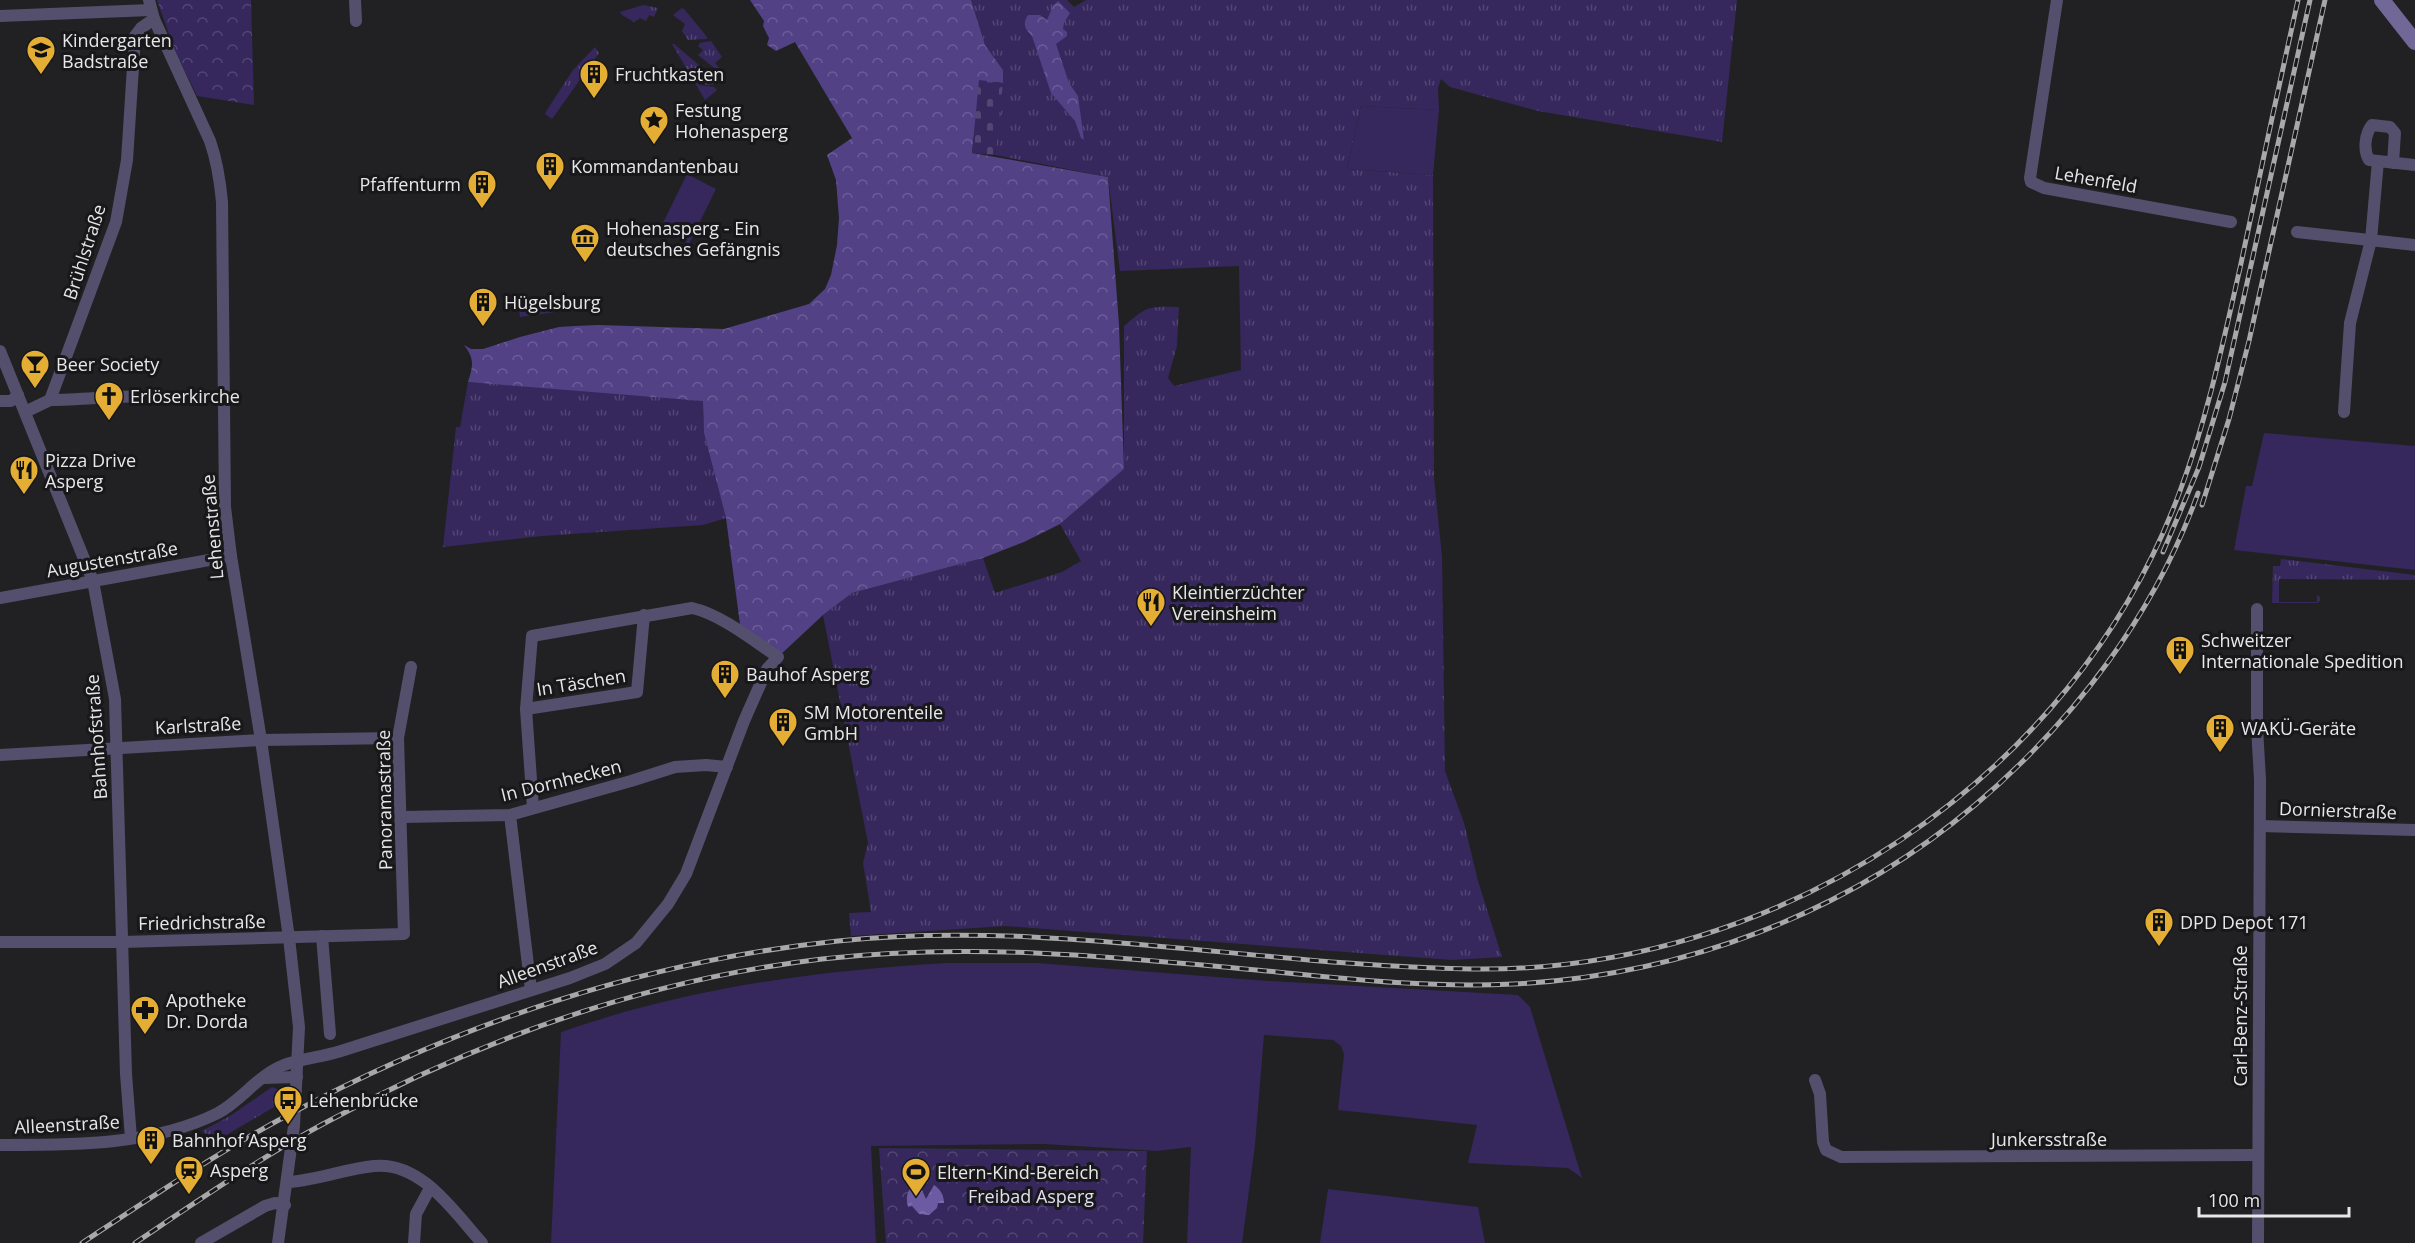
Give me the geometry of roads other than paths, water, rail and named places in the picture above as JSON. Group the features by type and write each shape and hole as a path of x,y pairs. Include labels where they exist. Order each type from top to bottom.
{"main road":[{"path":"2382,0 2415,42"}],"street":[{"path":"355,0 356,21"},
{"name":"Lehenfeld","path":"2057,0 2031,182 2044,188 2231,222"},
{"path":"0,16 152,10"},
{"name":"Brühlstraße","path":"50,400 113,233 127,160 135,36 152,10"},
{"name":"Lehenstraße","path":"152,10 210,141 220,177 225,507 289,938 298,1027 298,1061"},
{"path":"2393,163 2395,133 2390,127 2372,125 2367,132 2366,154 2369,160 2393,163 2415,165"},
{"path":"2344,412 2350,323 2371,240 2378,161"},
{"path":"2297,231 2415,245"},
{"name":"Bahnhofstraße","path":"0,351 93,581 115,699 126,1074 131,1138"},
{"path":"0,401 11,401 18,395"},
{"path":"25,412 50,400 163,397"},
{"name":"Augustenstraße","path":"0,598 231,556"},
{"name":"In Täschen","path":"533,808 526,709 532,636 684,608 697,609 741,632 778,657"},
{"name":"Carl-Benz-Straße","path":"2257,609 2260,826 2258,1243"},
{"name":"In Täschen","path":"526,709 637,692 644,615"},
{"name":"Alleenstraße","path":"0,1145 74,1144 131,1138 187,1126 231,1105 263,1078 282,1066 331,1054 605,964 636,943 668,904 686,874 744,721 767,669 778,657"},
{"name":"Panoramastraße","path":"404,934 398,738 411,667"},
{"name":"Karlstraße","path":"0,755 261,740 398,738"},
{"name":"In Dornhecken","path":"402,817 510,815 631,781 675,766 706,765 727,768"},
{"path":"510,815 531,990"},
{"name":"Dornierstraße","path":"2260,826 2415,830"},
{"name":"Friedrichstraße","path":"0,942 122,942 404,934"},
{"path":"322,936 330,1034"},
{"path":"278,1243 285,1205 298,1061"},
{"path":"263,1078 297,1082"},
{"name":"Junkersstraße","path":"1815,1080 1820,1094 1823,1142 1826,1150 1841,1157 2258,1155"},
{"path":"288,1177 382,1166 399,1167 417,1175 482,1243"},
{"path":"414,1243 416,1214 430,1188"},
{"path":"201,1243 265,1206 275,1203 285,1205"}],"water":[{"name":"Eltern-Kind-Bereich","path":"918,1181 926,1199 934,1185 943,1197 944,1203 938,1203 937,1208 929,1215 919,1214 912,1206 908,1207 908,1192"}],"railway":[{"path":"82,1243 237,1144 354,1081 420,1051 556,1001 695,964 766,950 838,941 917,936 1076,939 1392,966 1471,969 1585,962 1696,937 1801,896 1900,840 1990,771 2067,688 2132,595 2180,491 2206,409 2221,353 2298,0"},
{"path":"2163,552 2199,467 2225,382 2310,0"},
{"path":"2202,505 2229,419 2249,341 2325,0"},
{"path":"135,1243 299,1137 382,1093 442,1065 503,1040 627,998 756,969 822,959 878,954 1044,953 1390,982 1451,985 1513,984 1576,978 1638,968 1699,953 1759,932 1816,907 1872,878 1925,844 2011,773 2077,702 2134,623 2159,581 2198,493"}],"place":[{"name":"Kindergarten Badstraße","path":"41,76"},
{"name":"Fruchtkasten","path":"594,100"},
{"name":"Festung Hohenasperg","path":"654,146"},
{"name":"Kommandantenbau","path":"550,192"},
{"name":"Pfaffenturm","path":"482,210"},
{"name":"Hohenasperg - Ein deutsches Gefängnis","path":"585,264"},
{"name":"Hügelsburg","path":"483,328"},
{"name":"Beer Society","path":"35,390"},
{"name":"Erlöserkirche","path":"109,422"},
{"name":"Pizza Drive Asperg","path":"24,496"},
{"name":"Kleintierzüchter Vereinsheim","path":"1151,628"},
{"name":"Schweitzer Internationale Spedition","path":"2180,676"},
{"name":"Bauhof Asperg","path":"725,700"},
{"name":"SM Motorenteile GmbH","path":"783,748"},
{"name":"WAKÜ-Geräte","path":"2220,754"},
{"name":"DPD Depot 171","path":"2159,948"},
{"name":"Apotheke Dr. Dorda","path":"145,1036"},
{"name":"Lehenbrücke","path":"288,1126"},
{"name":"Bahnhof Asperg","path":"151,1166"},
{"name":"Asperg","path":"189,1196"},
{"name":"Eltern-Kind-Bereich","path":"916,1198"}],"park label":[{"name":"Freibad Asperg","path":"1031,1196"}]}
